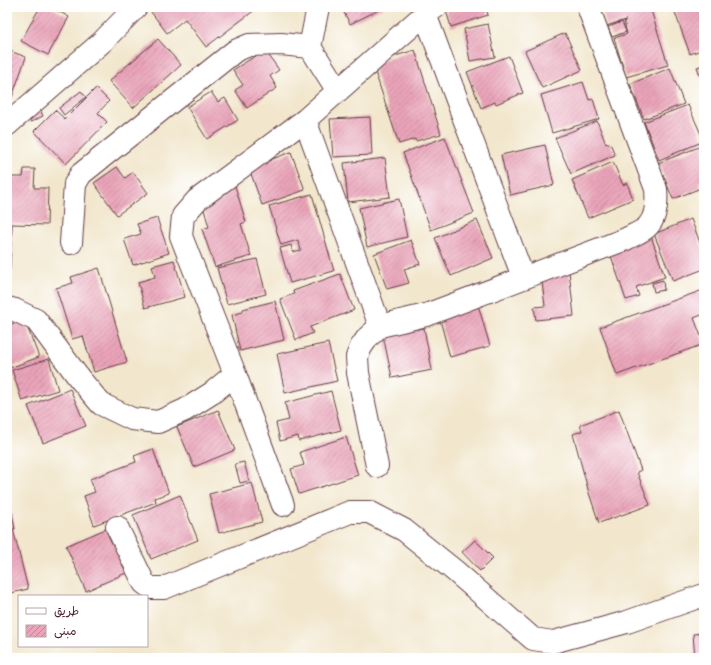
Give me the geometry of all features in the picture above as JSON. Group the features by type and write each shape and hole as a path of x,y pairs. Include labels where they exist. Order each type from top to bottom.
{"street":[{"path":"7,125 102,42 136,7"},
{"path":"318,7 310,47 338,91"},
{"path":"377,466 358,373 357,357 361,347 368,337 380,326 426,315 626,239 648,226 654,214 657,200 656,189 588,7"},
{"path":"283,505 235,374 181,236 183,216 197,200 305,120 431,11 523,277"},
{"path":"71,243 75,184 81,174 235,51 249,45 281,44 310,47"},
{"path":"305,120 380,326"},
{"path":"7,308 15,310 36,320 79,378 101,404 132,419 158,422 185,410 212,393 235,374"},
{"path":"117,527 144,583 151,588 164,588 350,512 369,512 404,530 455,571 533,639 553,642 627,622 704,595"}],"building":[{"path":"40,7 51,7 69,17 48,55 21,41"},
{"path":"255,7 256,9 206,47 185,19 167,33 148,8"},
{"path":"341,7 385,7 350,24"},
{"path":"445,7 486,7 488,15 451,27"},
{"path":"601,7 650,7 668,65 626,77 614,38 627,34 624,21 626,20 606,26"},
{"path":"673,7 704,7 704,49 690,54"},
{"path":"622,22 626,32 612,37 608,27"},
{"path":"488,24 495,57 470,61 464,29"},
{"path":"565,33 582,70 542,88 525,51"},
{"path":"158,39 181,65 133,108 109,81"},
{"path":"7,50 26,57 11,100 7,99"},
{"path":"265,50 279,70 270,76 277,88 247,108 235,90 243,85 233,70"},
{"path":"415,50 441,134 399,144 372,63"},
{"path":"509,56 523,93 496,104 495,102 481,108 467,72"},
{"path":"704,65 704,86 697,67"},
{"path":"670,68 684,104 644,119 630,84"},
{"path":"583,82 589,100 593,99 599,119 552,133 541,95"},
{"path":"96,88 109,101 98,113 107,122 66,164 34,131 55,110 65,119"},
{"path":"81,91 86,97 64,115 59,108"},
{"path":"211,92 218,102 225,98 238,120 207,139 187,107"},
{"path":"688,105 704,141 659,160 644,122"},
{"path":"40,109 43,116 31,122 27,115"},
{"path":"370,117 372,155 333,157 330,119"},
{"path":"597,121 606,144 610,143 615,155 571,174 555,138"},
{"path":"445,137 474,213 431,230 403,153"},
{"path":"545,145 554,185 510,195 501,155"},
{"path":"704,145 704,180 699,182 701,188 673,199 658,163"},
{"path":"291,152 305,190 262,205 249,168"},
{"path":"385,158 390,197 348,202 344,163"},
{"path":"613,162 623,185 627,183 633,199 588,218 572,180"},
{"path":"117,167 125,178 133,172 148,193 117,215 94,183"},
{"path":"24,169 35,169 34,188 48,188 47,225 12,224 10,269 7,269 7,177 23,177"},
{"path":"235,186 246,222 241,224 251,256 215,267 202,229 209,227 203,206 213,203 210,193"},
{"path":"312,194 334,271 290,283 280,248 291,245 293,252 301,250 298,240 281,245 269,206"},
{"path":"399,199 407,237 367,247 359,208"},
{"path":"157,218 169,253 133,265 124,239 141,234 137,224"},
{"path":"691,219 704,253 704,269 673,281 654,234"},
{"path":"477,220 493,258 451,276 435,238"},
{"path":"651,236 665,277 636,287 639,296 626,300 609,250"},
{"path":"411,240 420,264 404,269 409,283 387,289 374,254"},
{"path":"257,259 266,294 227,304 217,268"},
{"path":"174,260 185,297 145,308 138,282 155,277 152,266"},
{"path":"99,268 127,362 94,372 83,336 72,339 56,288 73,283 71,277"},
{"path":"569,271 574,316 536,320 534,307 545,306 541,274"},
{"path":"340,274 354,310 310,327 313,333 296,340 280,299 294,294 293,291"},
{"path":"663,280 664,290 654,292 652,283"},
{"path":"703,290 704,314 694,318 704,344 617,375 600,327"},
{"path":"275,301 284,340 240,351 232,315 243,312 243,309"},
{"path":"478,305 490,346 450,357 439,316"},
{"path":"24,319 39,357 7,369 7,326"},
{"path":"424,328 432,370 392,378 383,335"},
{"path":"328,343 337,381 285,393 277,354"},
{"path":"49,359 58,390 22,401 12,370"},
{"path":"70,389 86,426 43,443 28,406"},
{"path":"331,391 341,430 299,441 298,436 280,441 276,423 289,420 285,403"},
{"path":"218,410 235,450 194,467 177,427"},
{"path":"619,410 641,470 637,472 650,505 599,523 573,434 582,431 580,425"},
{"path":"346,437 358,475 299,494 291,469 304,465 300,452"},
{"path":"153,449 169,493 155,498 156,502 94,525 84,496 95,492 90,479 136,462 134,456"},
{"path":"244,462 249,481 240,483 235,464"},
{"path":"252,483 262,522 219,533 209,494"},
{"path":"180,495 198,540 151,559 133,515"},
{"path":"12,513 15,529 13,529 28,589 7,594 7,514"},
{"path":"108,528 128,572 86,591 66,546"},
{"path":"475,540 493,558 480,571 462,552"},
{"path":"704,633 704,658 695,658 693,634"}]}
